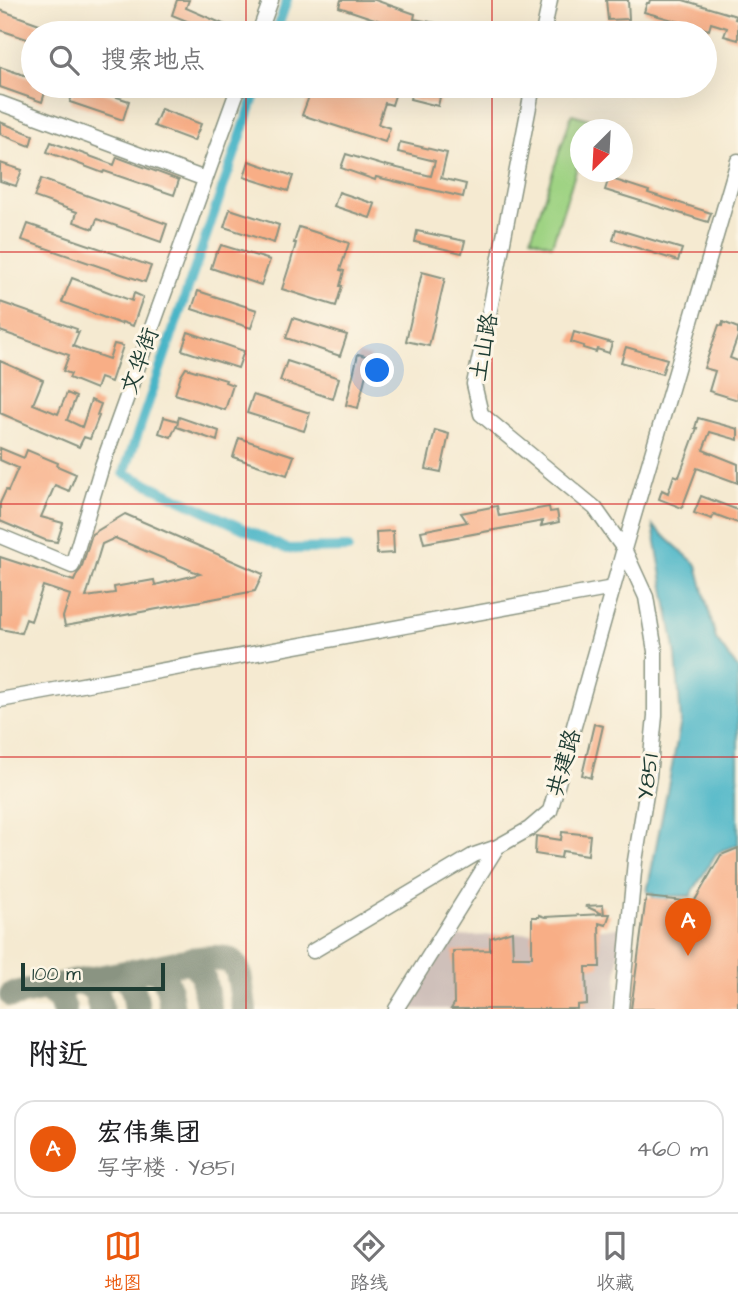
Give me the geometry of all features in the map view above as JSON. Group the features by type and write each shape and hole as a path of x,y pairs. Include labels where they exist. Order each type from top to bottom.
{"street":[{"path":"263,21 271,0"},
{"path":"546,21 550,0"},
{"name":"文华街","path":"0,536 72,566 102,466 235,98"},
{"name":"土山路","path":"531,98 474,384 481,414 594,508 624,549"},
{"path":"0,103 205,179"},
{"name":"共建路","path":"396,1009 497,847 529,829 550,811 738,161"},
{"name":"Y851","path":"621,1009 635,861 649,776 655,716 655,651 646,597 624,549"},
{"path":"0,700 613,588"},
{"path":"313,951 474,855 497,847"}],"shaded area":[{"path":"620,928 615,1009 409,1009 452,937"}],"green space":[{"path":"572,114 590,119 570,119"},
{"path":"570,120 570,182 572,182 552,245 531,238"}],"water":[{"path":"653,526 697,565 716,639 738,669 738,845 716,854 690,896 668,896 665,1009 646,1009 645,970 653,893 647,892 681,721 676,655"}],"building":[{"path":"177,0 189,0 186,8 216,21 187,21 172,15"},
{"path":"341,0 375,0 415,14 414,19 425,21 380,21 339,7"},
{"path":"606,0 628,0 629,19 608,20"},
{"path":"650,0 683,0 736,16 738,40 724,36 727,28 717,25 717,21 676,21 644,12"},
{"path":"0,10 31,21 21,21 21,37 0,30"},
{"path":"0,67 21,74 21,94 0,87"},
{"path":"71,98 120,98 129,101 123,120 70,102"},
{"path":"308,98 394,98 392,105 385,103 378,124 390,128 385,142 302,115"},
{"path":"410,98 440,98 438,106"},
{"path":"161,109 201,124 194,141 154,126"},
{"path":"0,122 33,135 30,146 0,134"},
{"path":"51,142 114,165 117,157 179,180 174,195 47,152"},
{"path":"400,142 447,153 441,178 466,184 463,197 376,177 375,180 341,168 346,154 431,176 435,161 398,152"},
{"path":"249,161 293,176 288,191 244,177"},
{"path":"0,163 22,170 16,186 0,181"},
{"path":"41,179 167,224 161,242 97,219 93,229 74,222 77,212 34,197"},
{"path":"608,182 621,182 711,213 708,222 605,190"},
{"path":"339,192 375,204 370,218 334,206"},
{"path":"230,209 279,225 274,243 224,227"},
{"path":"28,224 151,266 145,282 22,240"},
{"path":"299,227 349,243 340,270 344,271 336,306 282,289"},
{"path":"616,229 682,249 678,261 613,240"},
{"path":"417,231 465,241 462,253 415,242"},
{"path":"221,245 270,260 261,285 211,268"},
{"path":"422,272 445,278 429,346 406,341"},
{"path":"72,278 132,301 134,293 143,297 133,326 62,302"},
{"path":"198,291 257,310 251,328 192,309"},
{"path":"0,302 77,329 76,332 79,332 73,346 80,349 109,359 114,344 123,346 111,382 100,378 96,389 69,378 71,374 63,371 69,355 0,331"},
{"path":"293,318 347,335 340,356 286,338"},
{"path":"723,322 738,328 730,358 738,361 738,400 709,391 715,371 704,368 719,325 722,326"},
{"path":"188,332 244,351 238,368 182,350"},
{"path":"574,332 612,343 609,353 597,349 596,352 571,342"},
{"path":"626,347 667,359 662,374 621,362"},
{"path":"358,354 370,357 358,408 346,405"},
{"path":"0,361 43,380 33,404 58,414 67,393 76,397 67,420 82,427 91,400 101,404 90,439 84,437 79,447 0,413"},
{"path":"287,361 339,378 333,399 280,381"},
{"path":"186,368 226,380 225,382 233,385 225,410 175,394"},
{"path":"253,395 310,413 304,431 247,413"},
{"path":"164,417 178,421 179,417 219,431 217,441 177,427 178,422 171,437 159,433"},
{"path":"698,418 738,429 738,440 710,432 703,450 738,464 738,483 697,468 682,508 659,499 662,490 668,493 674,475 679,477 697,428"},
{"path":"435,430 449,434 441,472 426,469"},
{"path":"239,438 294,456 287,475 233,457"},
{"path":"0,448 24,458 27,450 76,474 69,491 55,485 41,517 63,523 57,542 45,540 0,521 0,503 18,468 0,460"},
{"path":"701,496 738,510 738,523 714,514 712,519 694,513"},
{"path":"497,506 499,516 549,507 550,512 557,511 559,522 541,526 543,521 424,543 421,531 467,522 461,513"},
{"path":"125,514 263,574 255,591 65,626 63,617 70,595 43,586 31,621 26,619 21,633 0,629 0,557 74,581 81,569 92,534","holes":["115,538 200,574 155,585 154,580 114,587 115,593 86,597 102,544"]},
{"path":"393,531 394,553 377,554 376,532"},
{"path":"594,724 603,726 591,778 582,775"},
{"path":"562,832 590,835 588,855 562,851 561,858 535,854 536,836 561,840"},
{"path":"738,848 738,1009 631,1009 646,897 694,902 721,855"},
{"path":"603,905 604,914 610,914 606,925 599,923 600,967 586,967 587,1004 577,1005 577,1009 451,1009 454,1004 453,951 490,950 490,938 512,931 513,957 532,957 532,917 603,914 585,906"}],"waterway":[{"path":"280,21 287,0"},
{"path":"254,98 124,473 287,549 348,548"}],"taxiway":[{"path":"191,960 229,960 238,971 244,1009"},
{"path":"154,968 191,960 202,973 209,1009"},
{"path":"120,974 154,968 166,981 172,1009"},
{"path":"83,981 120,974 133,989 137,1009"},
{"path":"45,988 83,981 96,990 101,1009"},
{"path":"12,995 45,988 60,999 64,1009"}],"place":[{"name":"宏伟集团","path":"688,956"}]}
